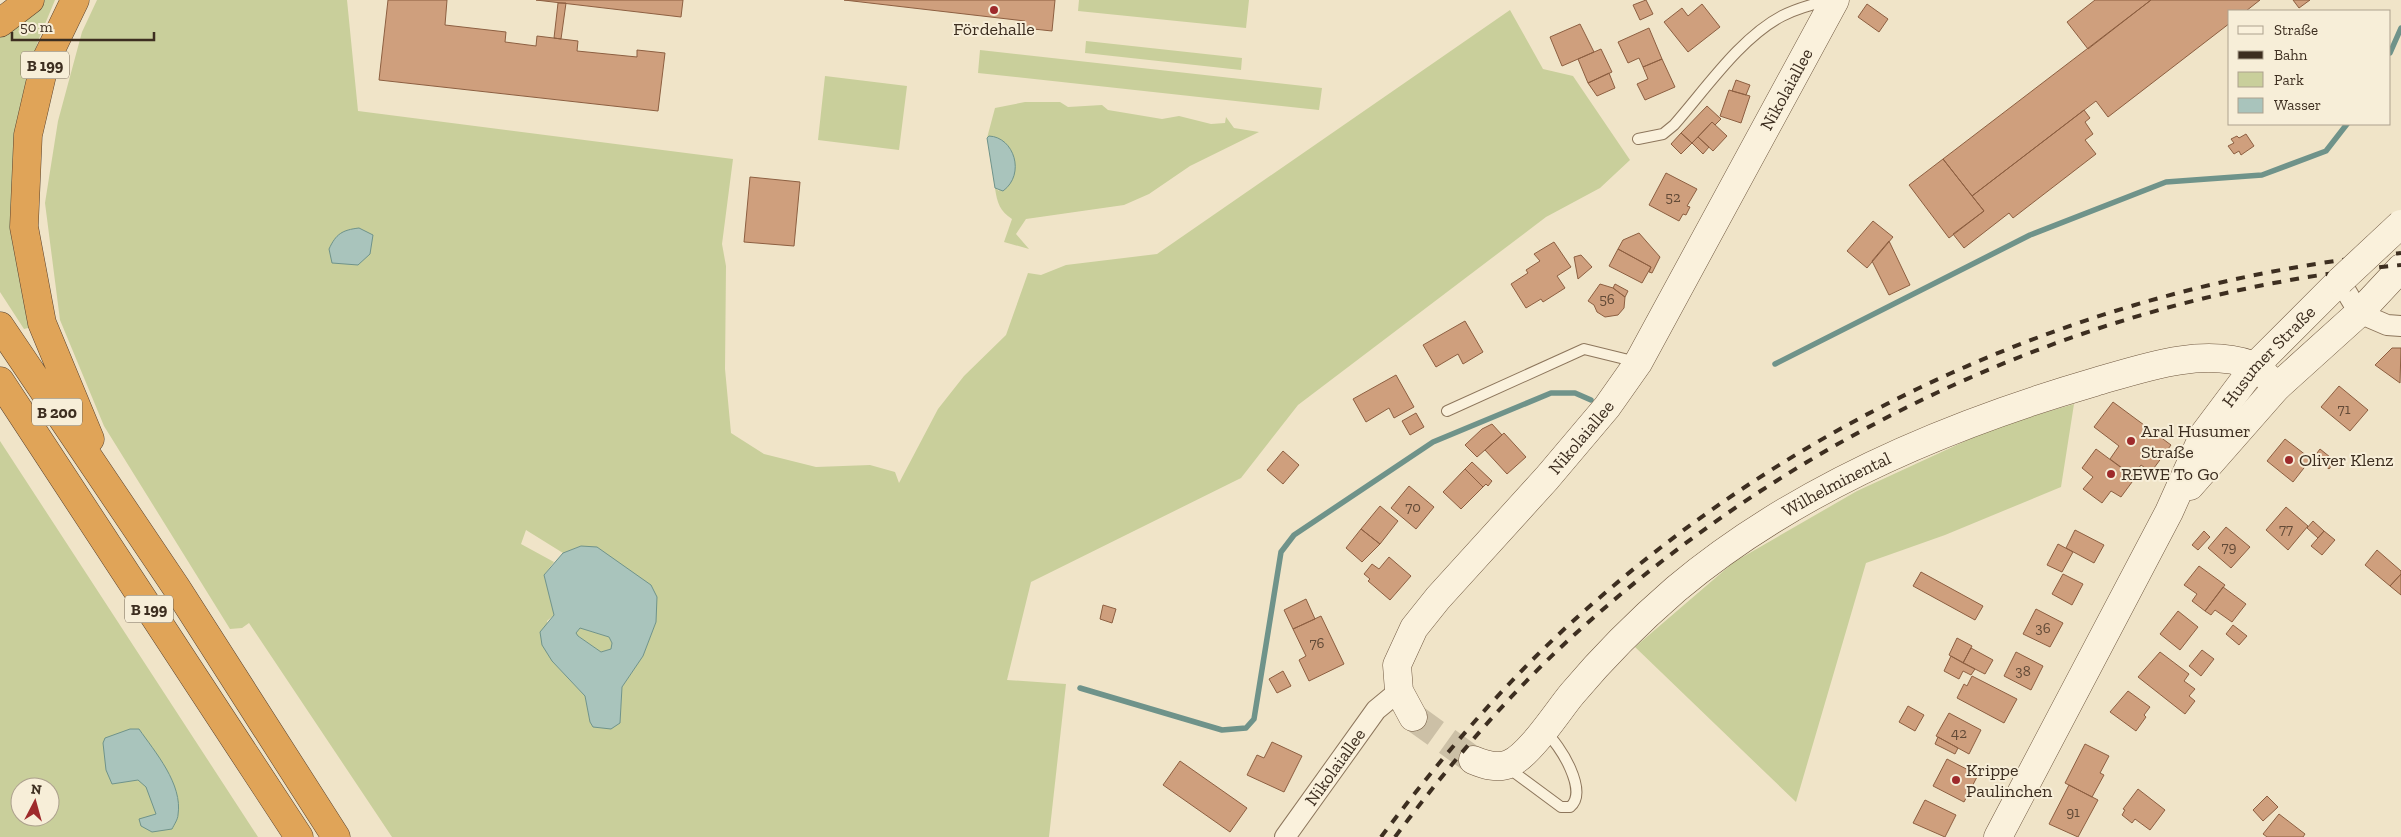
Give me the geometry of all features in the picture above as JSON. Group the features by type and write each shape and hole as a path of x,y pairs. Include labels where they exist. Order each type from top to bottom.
{"highway":[{"path":"0,23 30,0"},
{"name":"B 199","path":"75,0 45,62 28,135 24,227 42,323 115,498 176,587 336,837"},
{"name":"B 200","path":"0,326 115,498"},
{"name":"B 199","path":"0,381 299,837"}],"street":[{"name":"Nikolaiallee","path":"1285,837 1376,710 1399,691 1397,665 1414,628 1438,598 1547,478 1607,407 1638,363 1833,0"},
{"name":"Husumer Straße","path":"1998,837 2135,572 2169,512 2204,434 2255,366 2340,281 2401,224"},
{"name":"Husumer Straße","path":"2169,512 2277,387 2359,312 2401,277"},
{"path":"2340,281 2359,312 2387,325 2401,326"},
{"name":"Wilhelminental","path":"1510,764 1522,756 1573,693 1620,643 1676,590 1730,549 1779,516 1851,477 1940,436 2060,392 2123,374 2180,360 2218,358 2255,366"},
{"path":"2255,366 2277,387"},
{"path":"1399,691 1414,717"},
{"path":"1473,760 1487,766 1510,764"}],"lane":[{"name":"Nikolaiallee","path":"1638,139 1663,134 1674,125 1737,52 1760,31 1781,16 1798,9 1833,0"},
{"path":"1447,411 1584,349 1638,363"},
{"path":"1510,764 1515,774 1561,807 1570,807 1575,804 1577,795 1570,768 1556,741 1543,731"}],"green space":[{"path":"42,0 55,0 38,41 23,94 16,132 32,327 24,329 0,292 0,29"},
{"path":"97,0 347,0 358,111 733,159 722,244 726,266 725,369 731,433 764,454 816,467 870,465 895,472 899,483 938,409 964,376 1006,335 1028,273 1041,275 1066,265 1157,254 1510,10 1543,69 1573,76 1630,160 1600,188 1546,217 1298,405 1241,478 1031,582 1007,680 1066,684 1049,837 392,837 249,623 242,628 230,629 104,426 60,320 45,203 58,121 82,32","holes":["526,530 563,553 581,546 656,622 643,656 622,687 620,723 590,722 585,696 552,661 547,621 554,615 544,575 554,562 521,544"]},
{"path":"1079,0 1249,0 1246,28 1078,11"},
{"path":"1086,41 1242,58 1241,70 1085,53"},
{"path":"980,50 1322,88 1319,110 978,73"},
{"path":"825,76 907,86 899,150 818,140"},
{"path":"1025,102 1060,102 1068,107 1102,105 1108,110 1162,119 1179,116 1211,124 1225,123 1226,117 1234,128 1259,132 1190,166 1149,194 1124,205 1026,219 1016,234 1029,249 1004,242 1012,219 1002,210 998,202 995,188 999,191 987,138 995,108"},
{"path":"2074,404 2061,487 1945,535 1866,563 1796,802 1635,647 1734,562 1857,491 1998,426"},
{"path":"0,441 258,837 0,837"},
{"path":"580,628 609,637 612,643 611,649 601,652 575,633"}],"water":[{"path":"989,136 998,138 1005,143 1014,158 1014,175 1010,184 1003,191 995,188 987,138"},
{"path":"359,228 373,235 370,254 358,265 332,263 329,249 334,240 348,230"},
{"path":"581,546 597,547 651,585 657,597 656,622 643,656 622,687 620,723 611,729 593,727 590,722 585,696 552,661 542,645 540,632 554,615 544,575 563,553","holes":["580,628 609,637 612,643 611,649 601,652 576,633"]},
{"path":"130,729 139,729 160,758 172,780 178,803 178,817 172,829 152,832 141,826 139,819 156,814 146,787 138,780 112,784 106,770 103,743 105,738"}],"building":[{"path":"388,0 447,0 445,25 506,32 505,42 536,46 537,36 578,41 577,51 637,57 637,50 665,53 658,111 379,80"},
{"path":"536,0 683,0 681,17"},
{"name":"Fördehalle","path":"844,0 1055,0 1052,31 1024,28 1025,21"},
{"path":"1646,0 1653,14 1640,20 1633,5"},
{"path":"2095,0 2151,0 2088,49 2067,22"},
{"path":"2151,0 2260,0 2247,10 2228,10 2228,25 2108,117 2096,101 1972,196 1943,159"},
{"path":"2293,0 2310,0 2299,8"},
{"path":"558,3 566,3 561,39 554,38"},
{"path":"1702,4 1720,27 1688,52 1664,22 1682,8 1688,16"},
{"path":"1867,4 1888,19 1879,32 1858,17"},
{"path":"1580,24 1594,52 1562,66 1550,37"},
{"path":"1649,28 1662,59 1643,67 1639,58 1628,63 1618,42"},
{"path":"1601,49 1612,72 1588,83 1578,59"},
{"path":"1662,59 1675,87 1645,100 1637,84 1648,79 1643,67"},
{"path":"1609,73 1615,88 1597,96 1588,83"},
{"path":"1736,80 1750,85 1746,95 1732,91"},
{"path":"1729,90 1750,96 1741,123 1720,116"},
{"path":"1707,106 1721,119 1715,125 1712,122 1692,143 1681,133"},
{"path":"2084,110 2090,118 2085,122 2093,134 2085,140 2096,154 2013,218 2009,213 1964,248 1953,234 1984,211 1972,196"},
{"path":"1712,122 1727,136 1713,151 1698,137"},
{"path":"1681,133 1692,143 1681,154 1671,144"},
{"path":"2246,134 2254,146 2241,155 2239,151 2234,154 2228,146 2234,143 2231,139 2237,136 2239,138"},
{"path":"1698,137 1709,147 1703,154 1692,143"},
{"path":"1943,159 1984,211 1949,238 1909,185"},
{"path":"1666,173 1697,189 1687,206 1690,207 1686,215 1683,214 1679,221 1649,205"},
{"path":"750,177 800,182 794,246 744,242"},
{"path":"1873,221 1893,237 1867,268 1847,251"},
{"path":"1639,233 1660,257 1652,273 1649,272 1651,267 1618,249 1623,240"},
{"path":"1889,241 1910,285 1889,295 1872,261"},
{"path":"1554,242 1571,267 1557,276 1565,288 1543,302 1541,299 1526,308 1511,284 1528,273 1526,270 1540,261 1534,254"},
{"path":"1618,249 1651,267 1642,283 1609,266"},
{"path":"1581,255 1592,267 1578,279 1574,257"},
{"path":"1600,284 1613,288 1625,297 1624,308 1618,315 1605,317 1597,312 1594,305 1588,301"},
{"path":"1615,284 1628,291 1625,297 1613,288"},
{"path":"1465,321 1483,352 1463,364 1458,354 1436,367 1423,345"},
{"path":"2392,348 2401,348 2400,383 2375,365"},
{"path":"1396,375 1414,407 1394,418 1389,408 1366,422 1353,399"},
{"path":"2339,386 2368,410 2350,431 2321,407"},
{"path":"2113,402 2171,445 2151,472 2141,465 2133,476 2110,459 2119,446 2094,427"},
{"path":"1416,413 1424,427 1410,435 1402,421"},
{"path":"1492,424 1502,435 1477,457 1465,445 1482,429"},
{"path":"1504,433 1526,457 1507,474 1485,450"},
{"path":"2285,439 2311,459 2293,482 2267,461"},
{"path":"2096,449 2135,478 2121,497 2111,491 2102,503 2083,489 2093,477 2082,468"},
{"path":"2320,449 2335,461 2329,469 2314,457"},
{"path":"1283,451 1299,465 1283,484 1267,470"},
{"path":"1472,462 1492,481 1488,486 1486,484 1483,487 1465,469"},
{"path":"1465,469 1483,487 1461,509 1443,492"},
{"path":"1409,486 1434,507 1416,529 1391,508"},
{"path":"1380,506 1398,521 1380,544 1361,529"},
{"path":"2286,507 2308,526 2288,550 2266,530"},
{"path":"2313,521 2324,531 2318,538 2307,528"},
{"path":"2226,527 2250,547 2231,568 2208,548"},
{"path":"1361,529 1380,544 1362,562 1346,548"},
{"path":"2075,530 2104,545 2094,563 2066,548"},
{"path":"2204,531 2210,537 2198,550 2192,545"},
{"path":"2324,531 2335,540 2322,555 2311,546"},
{"path":"2058,544 2073,552 2062,572 2047,565"},
{"path":"2377,550 2401,571 2401,574 2390,586 2365,565"},
{"path":"1389,557 1411,576 1390,600 1368,581 1370,579 1364,574 1372,564 1379,569"},
{"path":"2199,566 2225,585 2205,611 2192,601 2197,594 2184,585"},
{"path":"1921,572 1983,606 1975,620 1913,586"},
{"path":"2063,574 2083,584 2072,605 2052,594"},
{"path":"2401,574 2401,595 2390,586"},
{"path":"2223,587 2246,604 2232,622 2215,610 2211,615 2205,611"},
{"path":"1306,599 1315,619 1293,629 1284,610"},
{"path":"1103,605 1116,609 1112,623 1100,619"},
{"path":"2036,609 2063,623 2050,647 2023,634"},
{"path":"2178,611 2198,627 2180,650 2160,634"},
{"path":"1321,616 1344,664 1309,681 1299,660 1306,656 1293,629"},
{"path":"2233,625 2247,636 2239,645 2226,634"},
{"path":"1957,638 1972,646 1963,663 1949,655"},
{"path":"1971,648 1993,660 1985,674 1963,663"},
{"path":"2202,650 2214,659 2201,676 2189,666"},
{"path":"2016,652 2043,666 2031,690 2004,676"},
{"path":"2160,652 2189,674 2184,681 2195,689 2189,696 2195,701 2185,714 2138,677"},
{"path":"1951,656 1975,669 1971,675 1963,671 1959,679 1944,671"},
{"path":"1283,671 1291,686 1277,693 1269,679"},
{"path":"1972,676 2017,699 2004,723 1957,698 1964,684 1967,686"},
{"path":"2128,691 2150,707 2144,715 2146,717 2136,731 2110,712"},
{"path":"1908,706 1924,715 1915,731 1899,722"},
{"path":"1949,713 1981,730 1969,754 1936,736"},
{"path":"1938,737 1958,748 1955,754 1935,744"},
{"path":"1272,742 1302,756 1284,792 1247,775 1257,755 1264,758"},
{"path":"2085,744 2109,756 2100,773 2104,775 2092,797 2065,783"},
{"name":"Krippe Paulinchen","path":"1947,759 1978,775 1964,802 1933,786"},
{"path":"1180,761 1247,808 1230,832 1163,785"},
{"path":"2069,785 2098,800 2078,837 2049,824"},
{"path":"2138,789 2165,810 2150,830 2135,819 2132,823 2122,815 2125,810 2123,809"},
{"path":"2267,796 2278,807 2263,821 2253,810"},
{"path":"1925,800 1956,815 1945,837 1913,823"},
{"path":"2279,814 2305,834 2303,837 2267,837 2263,834"}],"waterway":[{"path":"2391,51 2401,28"},
{"path":"1775,364 2030,235 2166,182 2262,175 2326,151 2346,125"},
{"path":"1080,688 1222,730 1246,728 1254,719 1281,552 1294,535 1433,442 1551,393 1575,393 1591,400"}],"tunnel":[{"path":"1413,717 1473,760"}],"railway":[{"path":"1381,837 1431,773 1510,682 1598,599 1685,529 1776,467 1872,411 1972,364 2076,324 2182,292 2291,268 2401,253"},
{"path":"1395,837 1436,784 1502,707 1574,635 1662,561 1756,494 1855,435 1958,383 2064,340 2174,306 2286,281 2401,265"}],"place":[{"name":"Fördehalle","path":"994,10"},
{"name":"Aral Husumer Straße","path":"2131,441"},
{"name":"Oliver Klenz","path":"2289,460"},
{"name":"REWE To Go","path":"2111,474"},
{"name":"Krippe Paulinchen","path":"1956,780"}]}
